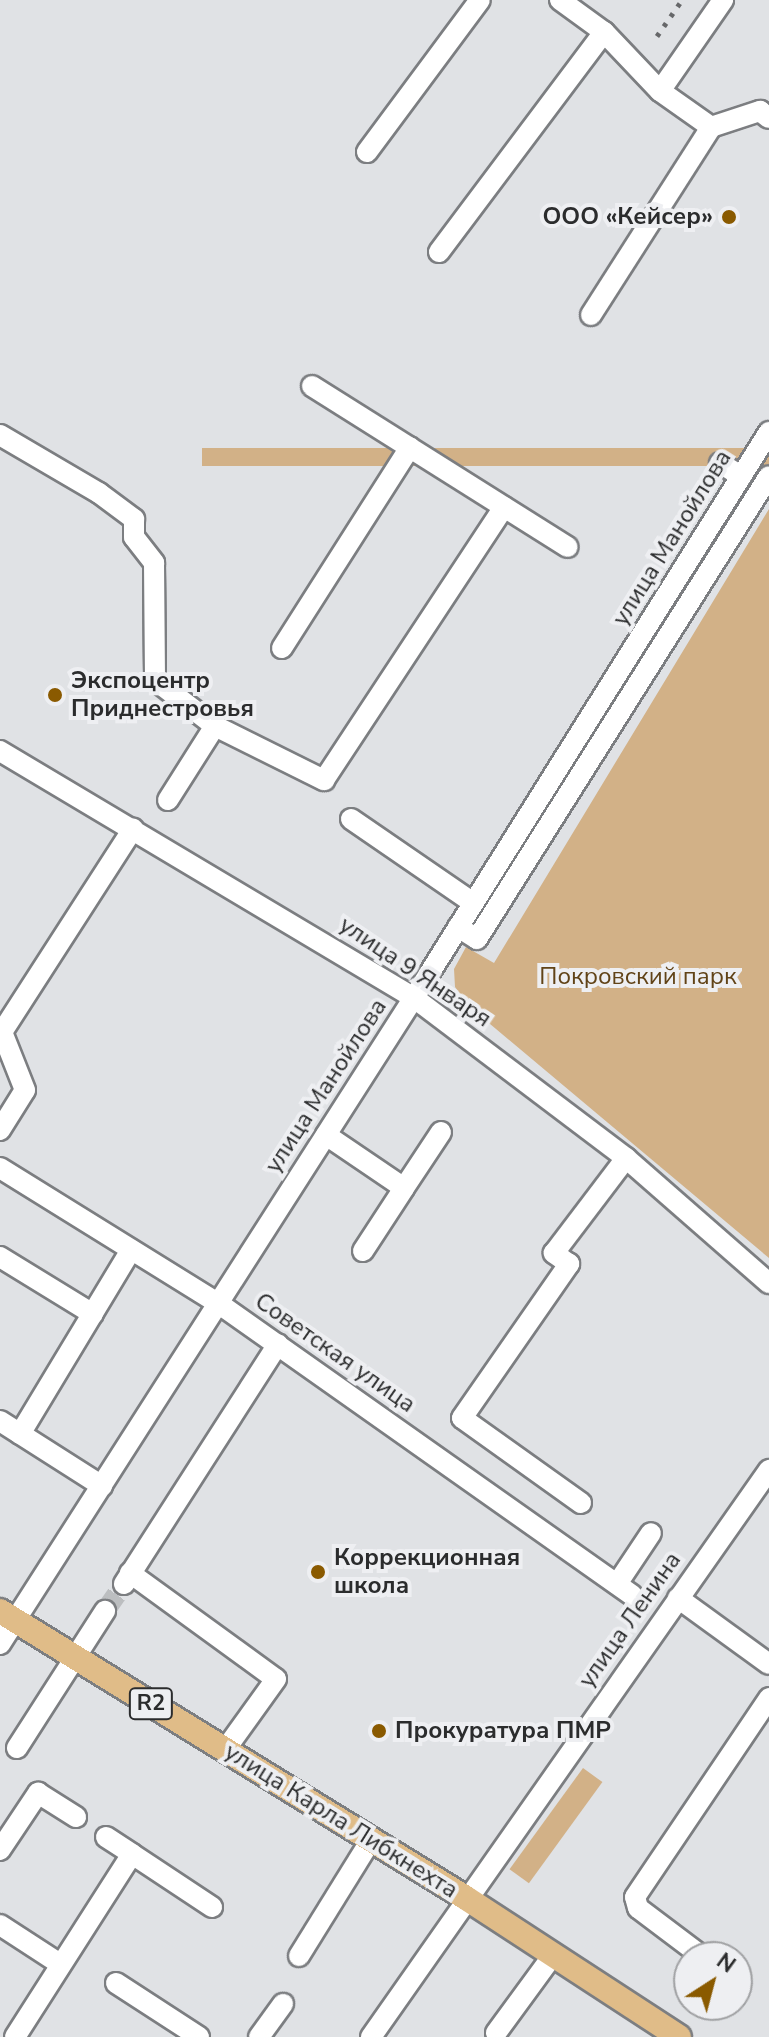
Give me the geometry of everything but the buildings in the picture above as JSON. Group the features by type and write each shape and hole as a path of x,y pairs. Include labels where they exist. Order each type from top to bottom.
{"main road":[{"name":"улица Карла Либкнехта","path":"8,1615 466,1898 679,2037"}],"street":[{"path":"367,152 480,0"},
{"path":"660,91 723,0"},
{"path":"566,2 604,32 660,91 711,127"},
{"path":"439,252 604,32"},
{"path":"591,315 711,127 760,111 769,118"},
{"path":"312,386 568,547"},
{"name":"улица Манойлова","path":"0,1644 8,1615 102,1486 769,432"},
{"path":"0,435 99,493 134,519 134,537 154,563 155,680 215,726 324,780 504,507"},
{"path":"282,648 410,447"},
{"path":"720,463 741,476"},
{"path":"458,927 477,939 769,476"},
{"path":"168,800 215,726"},
{"name":"улица 9 Января","path":"0,751 413,997 626,1158 769,1283"},
{"path":"351,819 473,903"},
{"path":"0,1130 25,1090 2,1032 133,829"},
{"path":"363,1251 441,1132"},
{"path":"326,1135 404,1188"},
{"path":"581,1503 462,1418 569,1264 554,1253 626,1158"},
{"name":"Советская улица","path":"0,1168 218,1303 625,1590 651,1533"},
{"path":"20,1434 131,1250"},
{"path":"0,1257 93,1314"},
{"path":"225,1750 276,1679 127,1578 278,1344"},
{"path":"0,1421 102,1486"},
{"name":"улица Ленина","path":"371,2037 769,1470"},
{"path":"678,1598 769,1664"},
{"path":"17,1748 105,1611"},
{"path":"682,1941 638,1908 635,1897 769,1698"},
{"path":"0,1850 38,1793 76,1817"},
{"path":"106,1837 212,1907"},
{"path":"299,1956 371,1840"},
{"path":"15,2037 132,1854"},
{"path":"0,1925 60,1964"},
{"path":"496,2033 553,1955"},
{"path":"116,1983 199,2037"},
{"path":"259,2037 283,2004"}],"green space":[{"path":"202,448 769,448 769,466 202,466"},
{"name":"Покровский парк","path":"769,509 769,1258 471,1008 455,987 454,969 466,947 494,963"},
{"path":"583,1768 602,1782 529,1883 510,1869"}],"tunnel":[{"path":"105,1611 124,1584"}],"railway":[{"path":"657,36 682,0"}],"place":[{"name":"ООО «Кейсер»","path":"729,217"},
{"name":"Экспоцентр Приднестровья","path":"55,695"},
{"name":"Коррекционная школа","path":"318,1572"},
{"name":"Прокуратура ПМР","path":"379,1731"}]}
